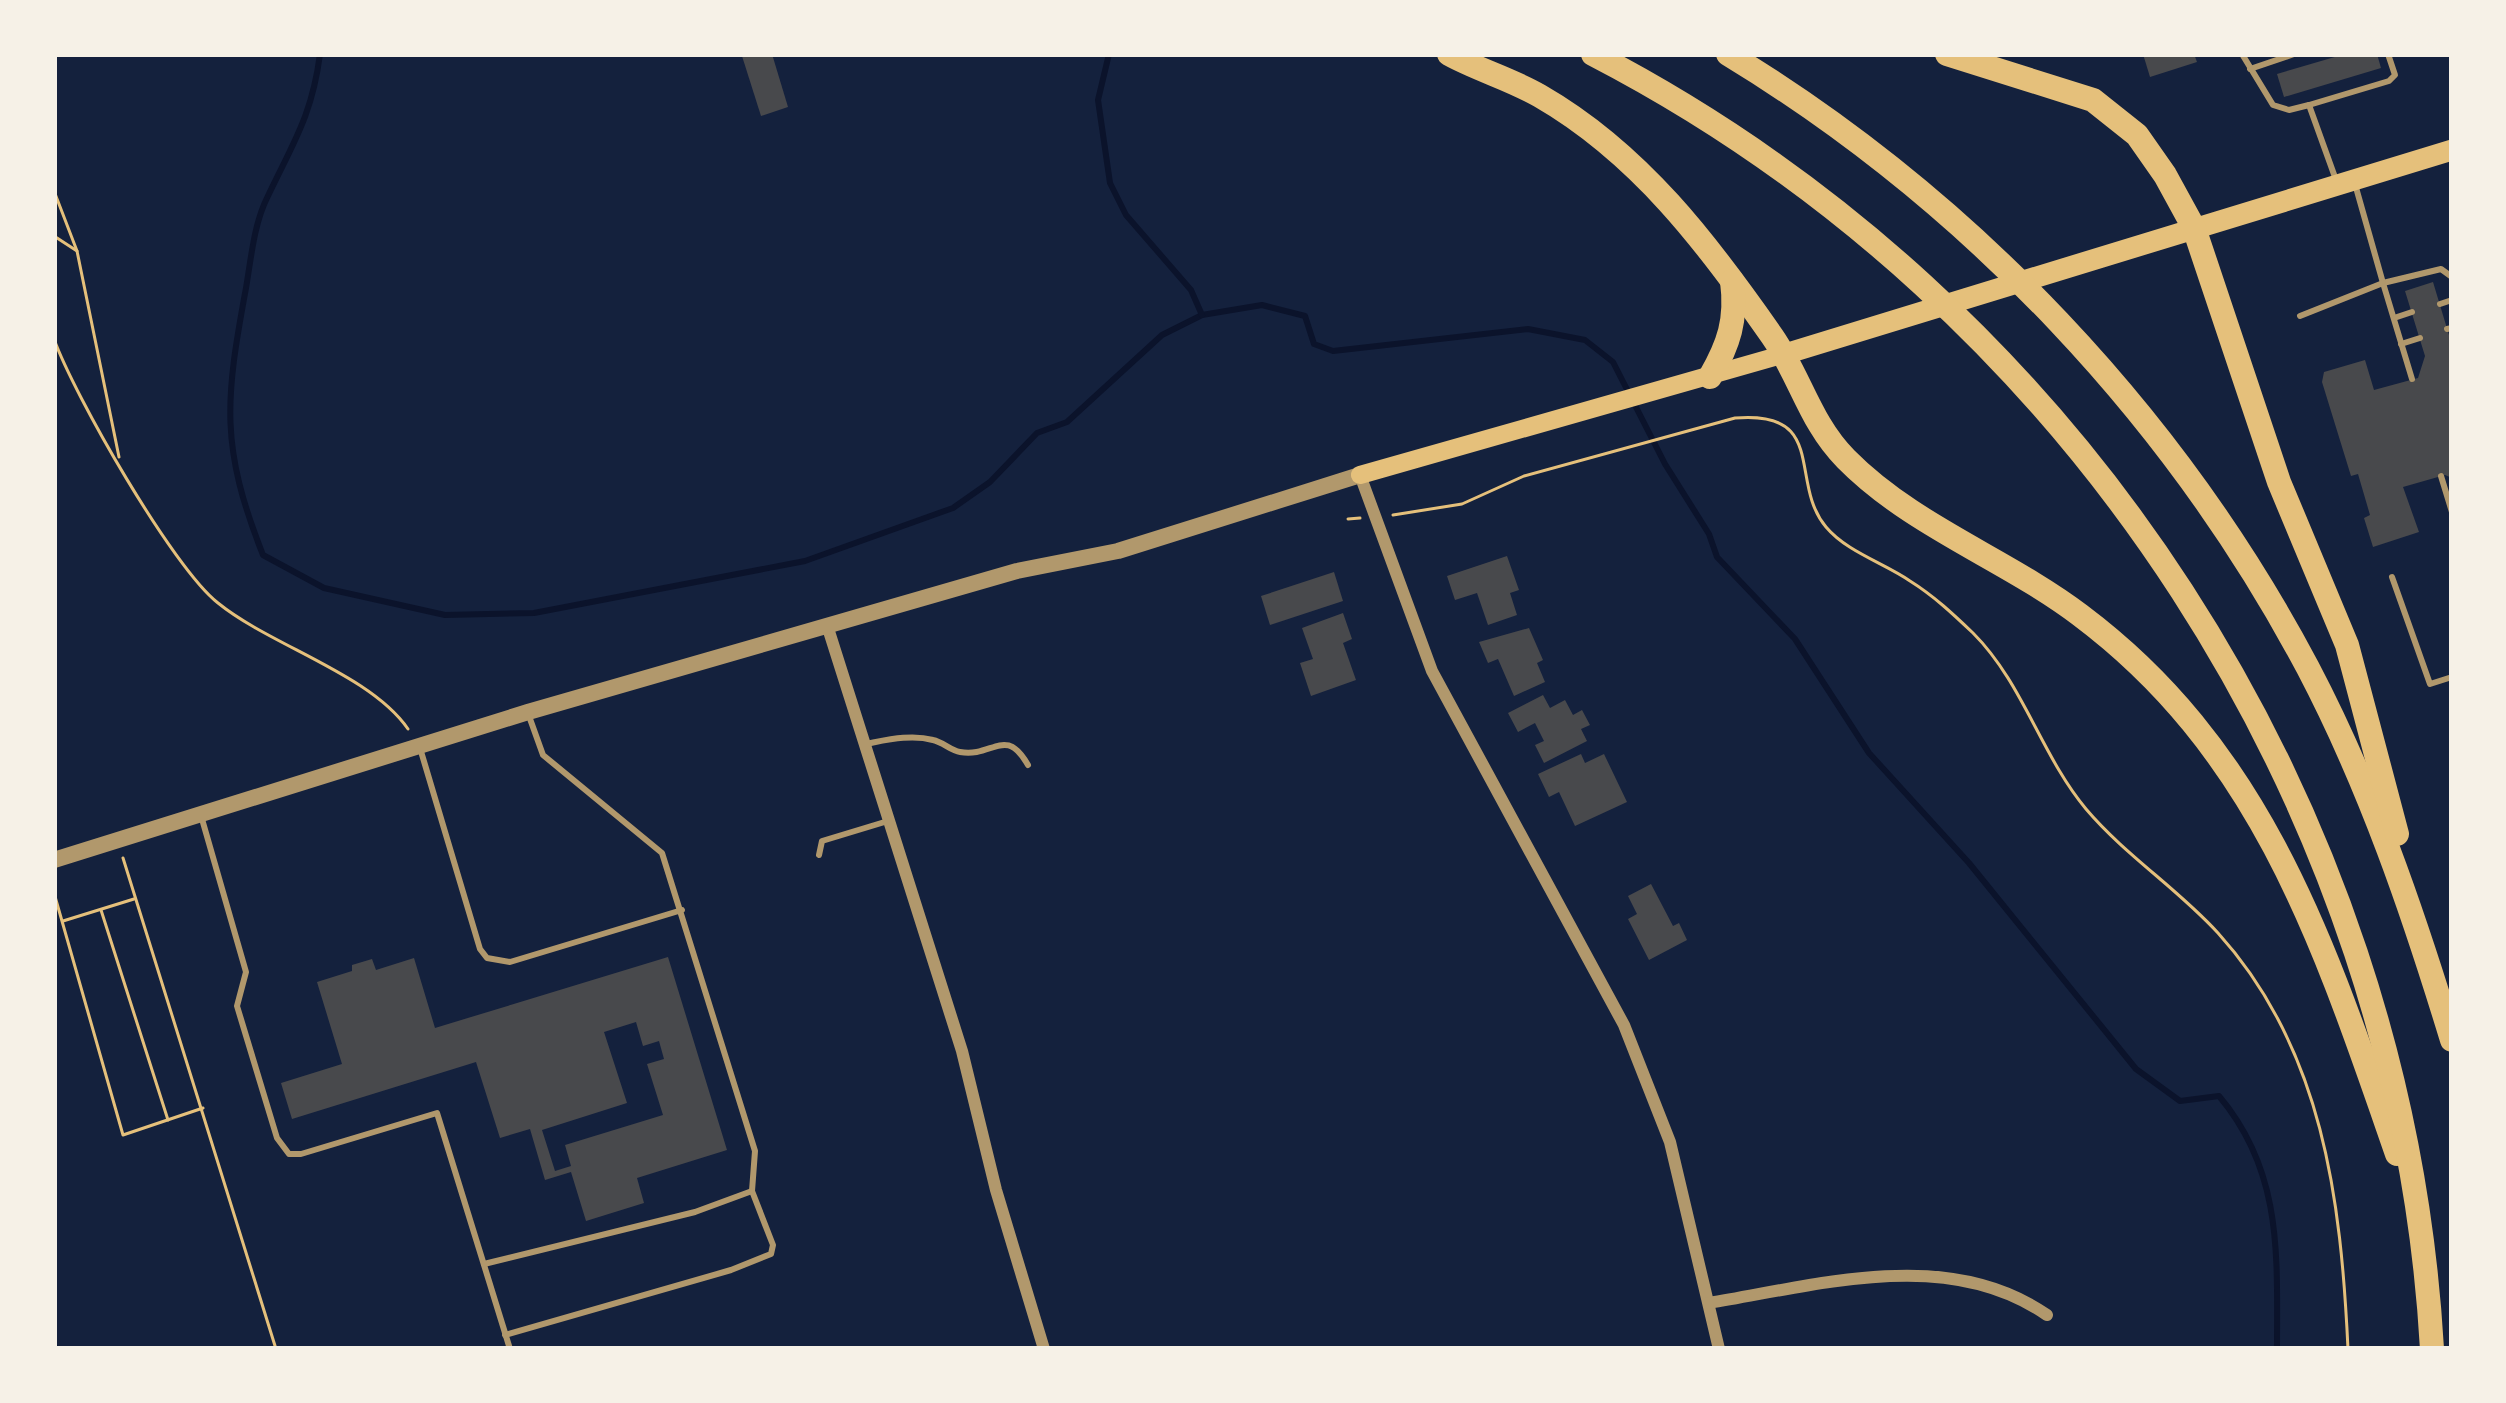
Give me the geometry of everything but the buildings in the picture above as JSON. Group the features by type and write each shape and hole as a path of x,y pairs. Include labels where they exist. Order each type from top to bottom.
{"highway":[{"path":"1449,54 1539,95 1593,132 1661,192 1785,354 1810,415 1849,462 1914,512 2003,562 2082,616 2144,669 2233,773 2291,872 2326,950 2419,1219"},
{"path":"1593,54 1754,149 1867,234 2018,378 2079,446 2163,560 2236,676 2280,763 2353,936 2378,1012 2419,1219 2432,1349"},
{"path":"1729,54 1828,119 1943,211 2094,361 2184,472 2307,667 2389,847 2452,1040"},
{"path":"1947,54 2093,100 2155,157 2194,228 2279,482 2347,645 2452,1040"},
{"path":"1710,377 1728,346 1736,312 1732,279"}],"main road":[{"path":"1360,475 1710,377 2452,150"}],"street":[{"path":"54,860 528,712 1018,571 1118,551 1360,475 1432,671 1624,1024 1670,1142 1719,1349"},
{"path":"827,625 962,1051 996,1190 1044,1349"},
{"path":"1709,1304 1886,1274 1954,1278 2024,1299 2047,1315"}],"lane":[{"path":"2242,54 2272,105 2289,110 2390,81 2395,74 2388,54"},
{"path":"2250,69 2294,54"},
{"path":"2309,106 2346,182 2411,376 2421,367"},
{"path":"2300,316 2383,283 2441,269 2452,277"},
{"path":"2440,304 2452,300"},
{"path":"2394,318 2412,313"},
{"path":"2402,344 2420,338"},
{"path":"2441,476 2452,512"},
{"path":"2392,577 2430,684 2452,677"},
{"path":"505,1335 731,1270 771,1254 772,1232 752,1191 755,1151 662,853 543,755 528,712"},
{"path":"865,744 906,737 934,740 961,752 1005,743 1018,749 1028,766"},
{"path":"419,745 487,958 510,962 682,910"},
{"path":"201,815 246,972 237,1006 277,1138 289,1154 301,1154 437,1113 510,1349"},
{"path":"819,855 822,841 832,835 888,821"},
{"path":"484,1264 695,1212 752,1191"}],"path":[{"path":"54,191 77,251 121,464"},
{"path":"54,236 77,251"},
{"path":"54,339 171,547 213,600 367,692 398,714 419,745"},
{"path":"1348,519 1435,512 1511,480 1735,418 1758,416 1790,430 1801,444 1814,506 1826,527 1910,580 1979,639 2005,672 2087,810 2214,928 2272,1002 2324,1135 2344,1252 2348,1349"},
{"path":"117,841 276,1349"},
{"path":"54,893 123,1135 204,1108"},
{"path":"62,922 136,899"},
{"path":"101,910 168,1120"}],"waterway":[{"path":"320,54 307,112 256,230 234,362 230,423 239,483 263,555 324,588 445,615 534,613 805,561 953,508 990,482 1037,433 1067,422 1162,335 1202,315 1262,305 1305,316 1314,344 1333,351 1528,329 1585,340 1613,362 1665,464 1709,534 1717,557 1795,639 1869,753 1969,863 2136,1069 2180,1101 2219,1096 2240,1125 2255,1155 2272,1216 2277,1349"},
{"path":"1109,54 1098,100 1110,183 1126,215 1191,290 1202,315"}]}
